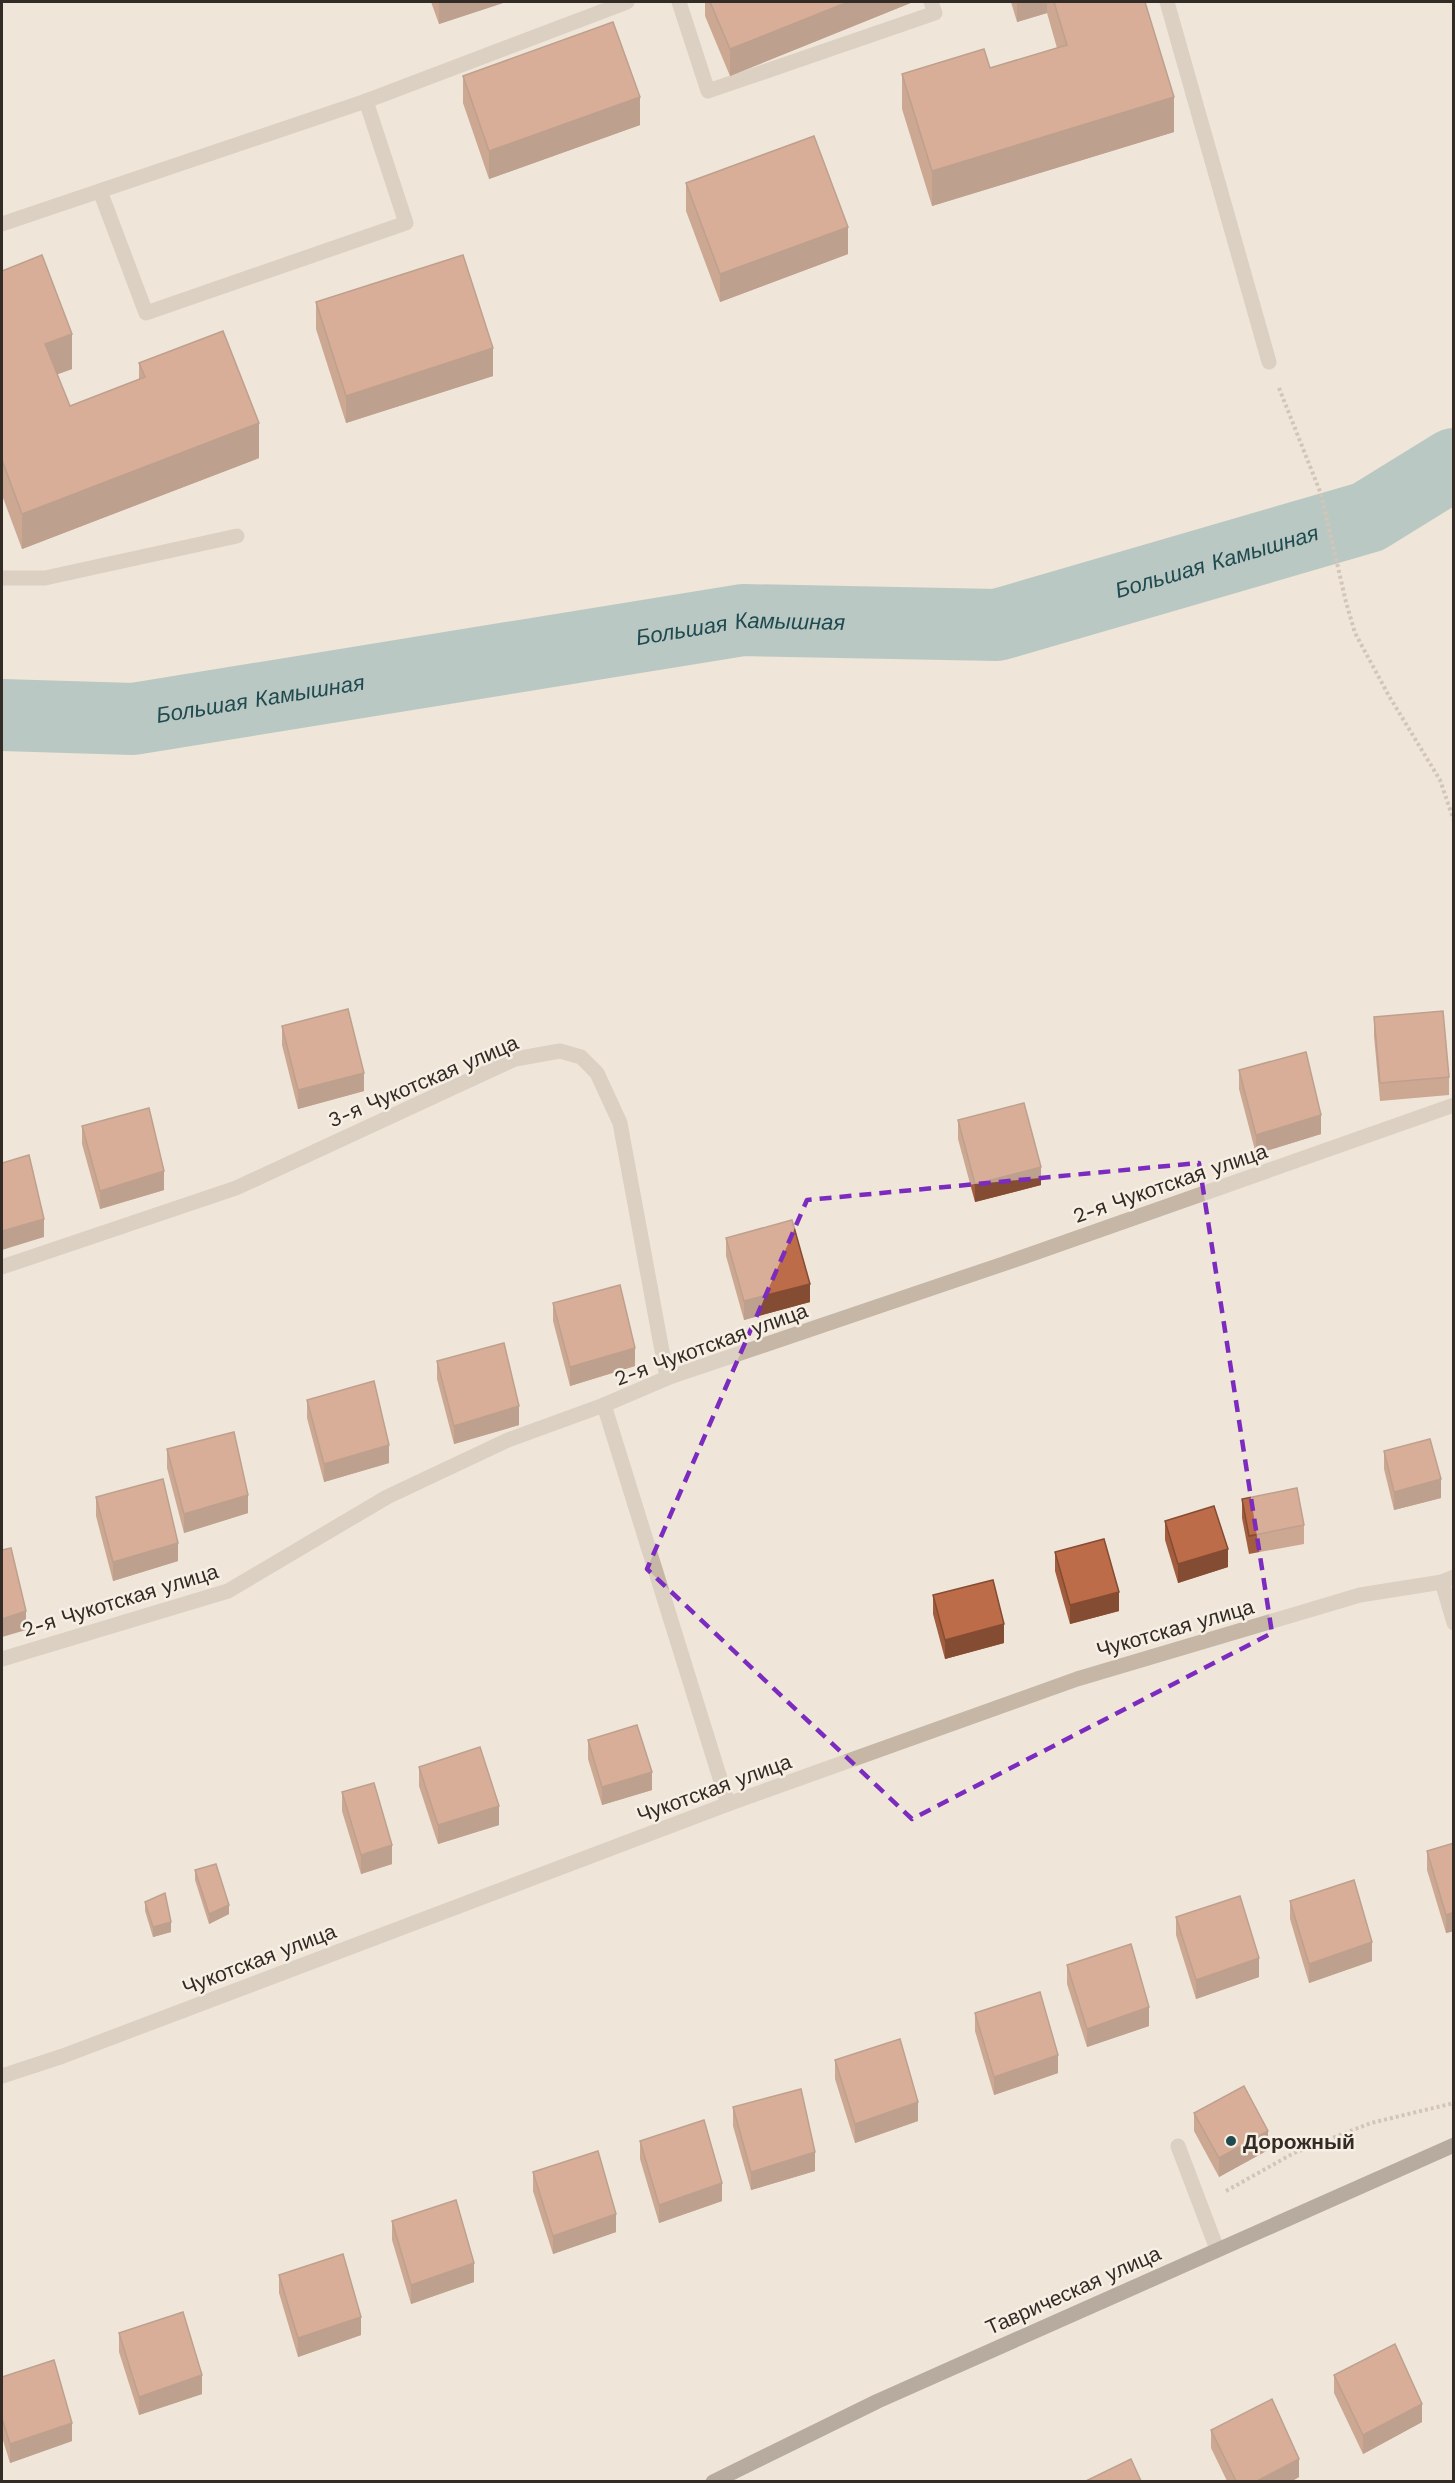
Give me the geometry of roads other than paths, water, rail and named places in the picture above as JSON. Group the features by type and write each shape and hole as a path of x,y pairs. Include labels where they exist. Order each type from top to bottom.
{"main road":[{"name":"Таврическая улица","path":"713,2481 878,2400 1454,2145"}],"street":[{"path":"2,224 366,100 627,2"},
{"path":"679,2 708,91 935,13 931,2"},
{"path":"1167,2 1269,362"},
{"path":"100,191 146,313 406,223 366,100"},
{"path":"2,578 45,578 237,536"},
{"name":"3-я Чукотская улица","path":"2,1268 236,1188 515,1059 560,1051 580,1057 597,1073 620,1123 667,1378"},
{"name":"2-я Чукотская улица","path":"2,1659 228,1591 387,1497 508,1440 604,1406 667,1378 1006,1263 1454,1105"},
{"path":"604,1406 729,1804"},
{"path":"1448,1579 1454,1623"},
{"name":"Чукотская улица","path":"2,2076 63,2056 729,1804 1077,1679 1360,1595 1448,1579"},
{"path":"1178,2146 1217,2249"}],"waterway":[{"name":"Большая Камышная","path":"2,715 133,719 743,620 997,625 1368,517 1454,464"}],"place":[{"name":"Дорожный","path":"1231,2141"}]}
